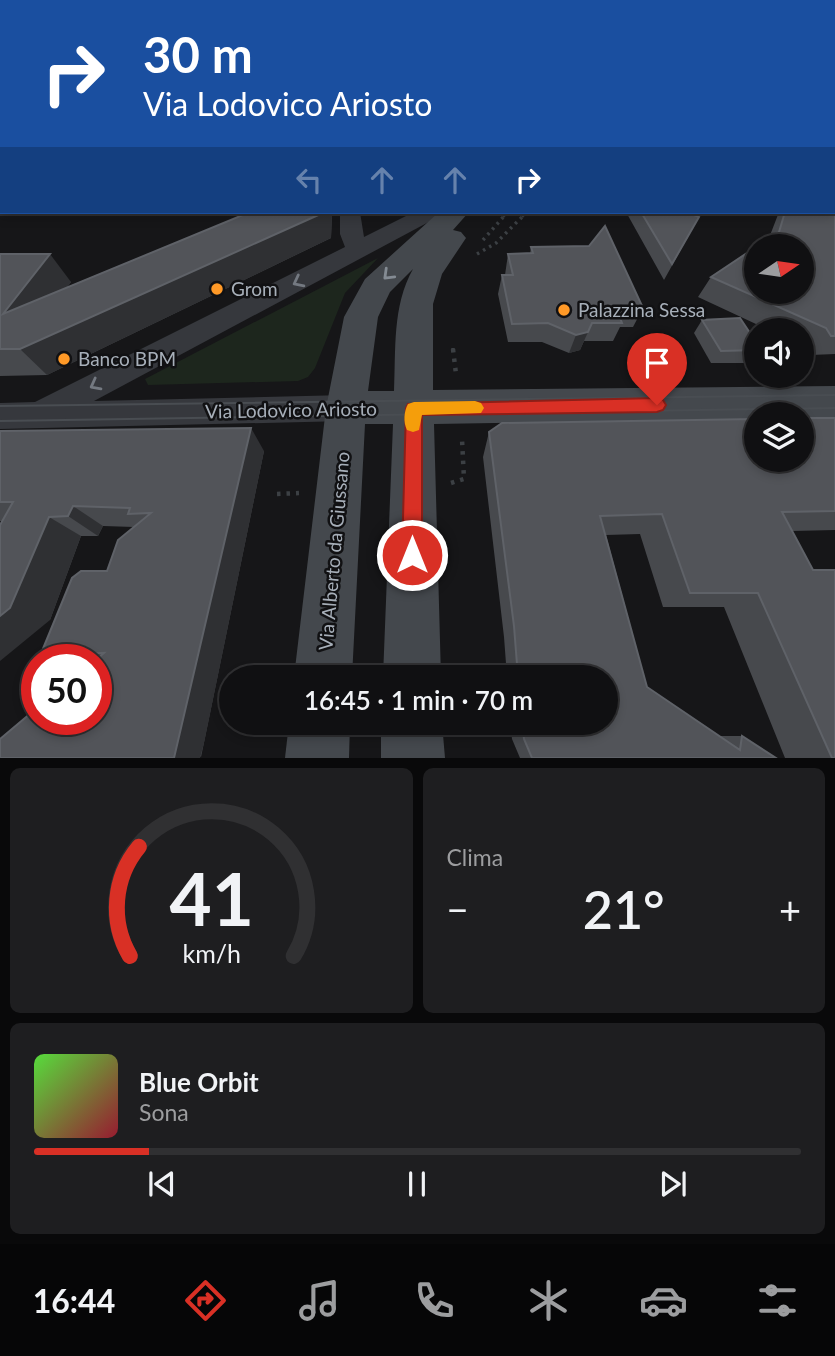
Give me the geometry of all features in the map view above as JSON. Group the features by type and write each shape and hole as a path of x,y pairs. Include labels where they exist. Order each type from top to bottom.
{"main road":[{"name":"Via Alberto da Giussano","path":"324,665 346,408 361,317 381,281 453,214"},
{"path":"412,665 416,297 431,262 470,214"},
{"name":"Via Lodovico Ariosto","path":"346,408 835,402"},
{"path":"317,758 319,735"},
{"path":"412,735 413,758"}],"street":[{"path":"350,214 351,234 358,251"},
{"path":"39,415 426,214"},
{"name":"Via Lodovico Ariosto","path":"0,416 346,408"}],"path":[{"path":"474,256 496,243 525,214"},
{"path":"438,486 464,479 461,433"}],"shaded area":[{"path":"378,258 345,293 315,368 308,377 298,381 148,385 145,379"}],"building":[{"path":"245,214 321,214 20,349 0,349 0,254 50,254 3,314"},
{"path":"642,214 695,214 699,217 672,264"},
{"path":"784,214 835,214 835,336 831,336 826,328 814,323 814,318 803,318 772,304 814,304 814,234 776,234"},
{"name":"Palazzina Sessa","path":"605,226 643,308 616,308 622,323 592,323 588,332 576,335 548,323 512,324 502,275 513,275 508,254 533,253 531,247 589,246"},
{"path":"744,255 744,292 711,277"},
{"path":"740,318 744,324 744,350 721,351 702,320"},
{"path":"814,418 835,418 835,511 782,512 813,570 835,570 835,758 832,758 758,593 690,593 662,514 600,516 647,687 740,750 742,736 776,758 532,758 524,735 618,735 618,665 517,665 489,432 502,423 744,419 744,472 814,472"},
{"path":"251,428 174,758 0,758 0,739 21,721 21,735 112,735 112,644 45,644 72,578 81,571 107,571 118,540 151,513 128,514 130,508 73,506 68,516 49,517 10,608 0,616 0,525 13,502 0,502 0,431"}],"tram line":[{"path":"0,406 835,395"},
{"path":"0,421 835,408"}],"slow traffic":[{"path":"413,425 414,408 475,408"}],"place":[{"name":"Grom","path":"217,289"},
{"name":"Palazzina Sessa","path":"564,310"},
{"name":"Banco BPM","path":"64,359"}],"route":[{"path":"412,555 414,408 657,405"}]}
